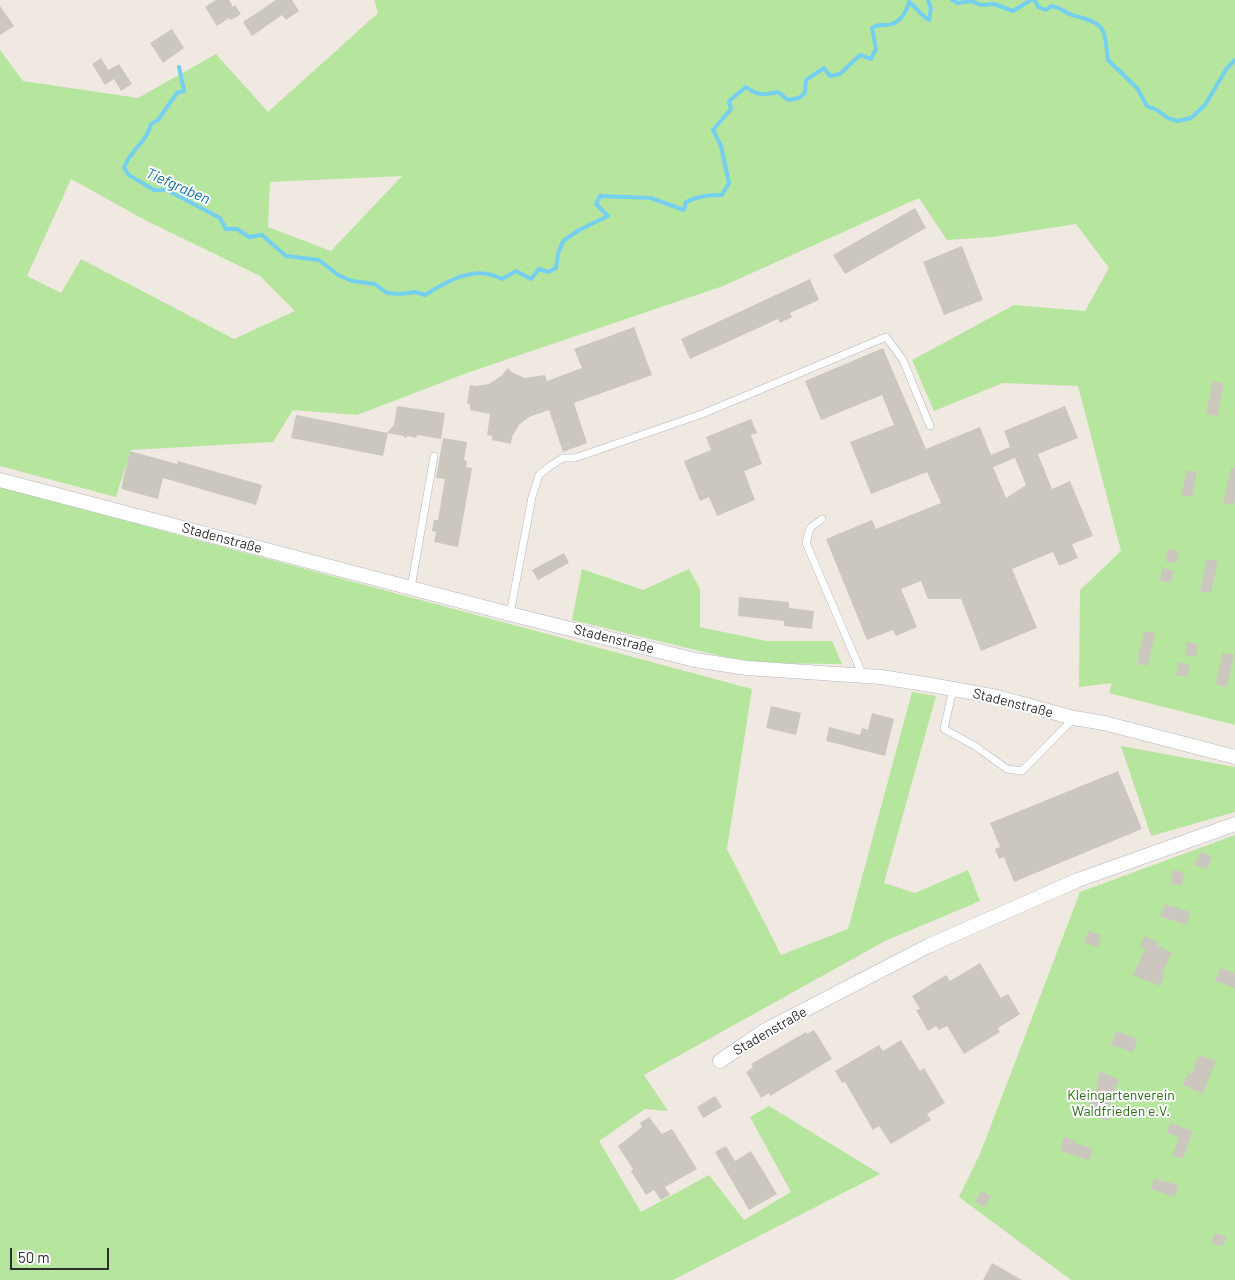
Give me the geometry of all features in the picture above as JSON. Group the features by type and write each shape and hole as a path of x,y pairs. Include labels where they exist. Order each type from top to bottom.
{"street":[{"name":"Stadenstraße","path":"0,480 510,614 694,660 747,668 881,677 953,689 997,697 1074,718 1235,757"},
{"name":"Stadenstraße","path":"720,1061 764,1031 928,946 1078,880 1235,824"}],"lane":[{"path":"510,614 532,497 538,475 563,458 575,458 702,414 886,337 903,360 930,426"},
{"path":"410,588 434,456"},
{"path":"822,519 810,528 806,543 863,676"},
{"path":"953,689 944,729 975,746 1007,769 1022,771 1074,718"}],"green space":[{"path":"374,0 1235,0 1235,725 1109,693 1112,683 1079,687 1080,590 1121,551 1078,386 1003,383 934,411 912,360 1014,305 1085,311 1109,268 1076,224 992,237 947,240 919,198 723,286 464,374 357,415 293,410 273,442 131,450 116,497 0,466 0,50 23,81 138,98 216,54 268,112 378,13","holes":["402,176 331,251 268,227 270,182","71,179 145,220 260,276 295,311 234,339 81,259 61,293 27,276"]},
{"path":"0,487 752,689 727,849 781,955 848,929 912,692 936,696 884,883 915,893 968,870 980,901 885,941 644,1075 668,1111 645,1109 599,1141 641,1212 709,1175 744,1220 791,1192 750,1117 769,1106 880,1174 673,1280 0,1280"},
{"path":"582,569 643,590 689,569 700,589 700,627 766,641 832,641 842,664 750,663 572,620"},
{"path":"1121,746 1235,767 1235,812 1151,836"},
{"name":"Kleingartenverein Waldfrieden e.V.","path":"1235,835 1235,1280 1071,1280 959,1197 980,1154 1080,892"}],"building":[{"path":"216,0 229,0 233,7 235,5 241,14 231,20 229,18 217,26 205,7"},
{"path":"276,0 292,0 299,11 286,20 282,15 252,36 243,22"},
{"path":"0,6 14,26 0,35"},
{"path":"172,29 184,48 163,63 150,43"},
{"path":"101,58 108,70 119,64 132,84 121,91 114,79 105,85 92,64"},
{"path":"915,208 926,228 845,274 833,255"},
{"path":"962,246 983,300 944,315 923,262"},
{"path":"810,279 819,300 790,313 792,317 780,323 778,319 690,359 681,339"},
{"path":"634,327 652,375 574,403 587,443 563,452 549,410 529,417 519,425 512,437 511,444 492,440 492,436 487,435 490,414 470,410 470,404 467,404 470,385 489,384 501,376 508,368 513,373 525,378 545,375 547,381 582,368 574,349"},
{"path":"883,348 926,449 980,427 991,455 1010,447 1004,431 1065,406 1078,438 1038,454 1052,489 1070,481 1093,536 1072,544 1078,558 1059,566 1053,552 1012,569 1037,628 981,651 961,599 928,599 921,581 901,589 917,627 896,636 893,630 867,640 826,539 872,520 876,529 941,503 927,472 871,494 850,442 894,425 882,395 821,420 805,381","holes":["1015,458 1026,485 1006,498 993,467"]},
{"path":"1213,381 1224,384 1217,416 1206,414"},
{"path":"397,406 445,413 441,439 417,435 416,438 408,436 405,438 387,433 394,425"},
{"path":"296,415 388,433 383,456 291,438"},
{"path":"751,419 757,433 751,435 762,464 744,471 755,500 717,516 709,497 700,501 684,461 711,450 706,437"},
{"path":"443,438 467,442 464,460 467,461 466,467 472,468 458,547 434,542 436,532 432,531 434,520 438,520 445,479 436,478"},
{"path":"130,451 177,464 178,461 262,485 256,505 163,478 158,499 121,489"},
{"path":"1231,468 1235,468 1235,498 1233,505 1223,503"},
{"path":"1187,470 1197,472 1192,497 1181,495"},
{"path":"1168,549 1179,551 1176,564 1165,561"},
{"path":"564,553 569,563 538,580 532,570"},
{"path":"1207,559 1218,561 1211,593 1200,591"},
{"path":"1162,568 1173,570 1171,583 1160,581"},
{"path":"739,597 789,602 789,608 814,611 812,629 784,626 784,621 738,616"},
{"path":"1144,631 1155,633 1148,666 1137,663"},
{"path":"1187,642 1198,644 1196,657 1185,655"},
{"path":"1222,653 1234,655 1227,687 1216,685"},
{"path":"1179,662 1190,665 1187,677 1176,675"},
{"path":"771,706 801,713 796,735 766,728"},
{"path":"872,713 894,719 885,756 826,741 829,727 860,735 862,728 868,730"},
{"path":"1118,771 1142,829 1014,882 1004,857 999,859 995,849 1000,847 990,823"},
{"path":"1200,852 1212,856 1207,869 1195,865"},
{"path":"1172,870 1184,872 1182,885 1171,884"},
{"path":"1165,904 1190,912 1186,925 1160,916"},
{"path":"1088,931 1101,935 1098,947 1084,943"},
{"path":"1144,936 1158,942 1157,945 1172,953 1162,972 1165,973 1160,986 1133,975 1145,949 1140,947"},
{"path":"980,963 1001,998 1008,994 1020,1014 998,1028 1000,1032 964,1054 947,1026 939,1030 936,1026 928,1031 916,1010 920,1009 912,996 946,975 950,981"},
{"path":"1220,968 1235,973 1235,988 1215,981"},
{"path":"814,1030 832,1059 770,1096 769,1093 761,1098 746,1072 753,1067 751,1064 806,1032 807,1034"},
{"path":"1116,1031 1138,1039 1133,1052 1111,1045"},
{"path":"901,1040 920,1071 924,1068 945,1103 927,1114 931,1120 891,1144 879,1126 873,1130 845,1082 842,1083 835,1071 879,1045 883,1051"},
{"path":"1198,1055 1216,1061 1203,1094 1183,1085 1188,1073 1192,1074"},
{"path":"1100,1071 1119,1080 1108,1108 1112,1109 1108,1121 1086,1112 1098,1085 1096,1084"},
{"path":"715,1096 722,1107 703,1118 697,1107"},
{"path":"649,1117 662,1134 672,1129 697,1169 665,1187 670,1195 661,1200 654,1190 646,1195 631,1171 633,1169 618,1146 642,1127 640,1123"},
{"path":"1170,1123 1193,1131 1183,1159 1172,1156 1179,1137 1167,1133"},
{"path":"1064,1137 1093,1149 1089,1161 1060,1150"},
{"path":"726,1146 735,1161 751,1151 777,1194 749,1210 715,1152"},
{"path":"1154,1178 1178,1185 1175,1197 1151,1189"},
{"path":"982,1191 991,1197 985,1207 975,1201"},
{"path":"1215,1233 1227,1237 1222,1247 1211,1242"},
{"path":"992,1263 1022,1280 983,1280"}],"waterway":[{"name":"Tiefgraben","path":"179,67 184,91 177,93 158,120 151,124 146,136 126,162 124,168 129,175 154,190 167,190 220,218 226,229 237,229 249,237 262,235 286,256 319,260 338,275 352,281 375,284 387,293 415,292 425,295 443,284 462,276 482,273 502,279 516,271 531,279 539,269 548,272 556,268 558,254 563,241 579,230 608,216 596,204 600,196 651,198 684,210 686,202 690,200 703,196 722,195 729,183 721,146 713,130 731,109 729,101 746,87 761,94 778,92 788,100 799,98 805,93 806,80 824,68 830,76 840,74 860,55 871,59 876,49 872,28 877,25 887,25 898,21 905,12 909,2 929,20 931,8 928,0"},
{"name":"Tiefgraben","path":"952,0 958,3 971,1 981,5 994,4 1013,11 1031,0"},
{"name":"Tiefgraben","path":"1035,0 1038,7 1046,10 1051,6 1055,7 1097,24 1104,33 1108,60 1137,88 1147,106 1168,118 1178,121 1191,118 1205,105 1227,68 1235,60"}]}
